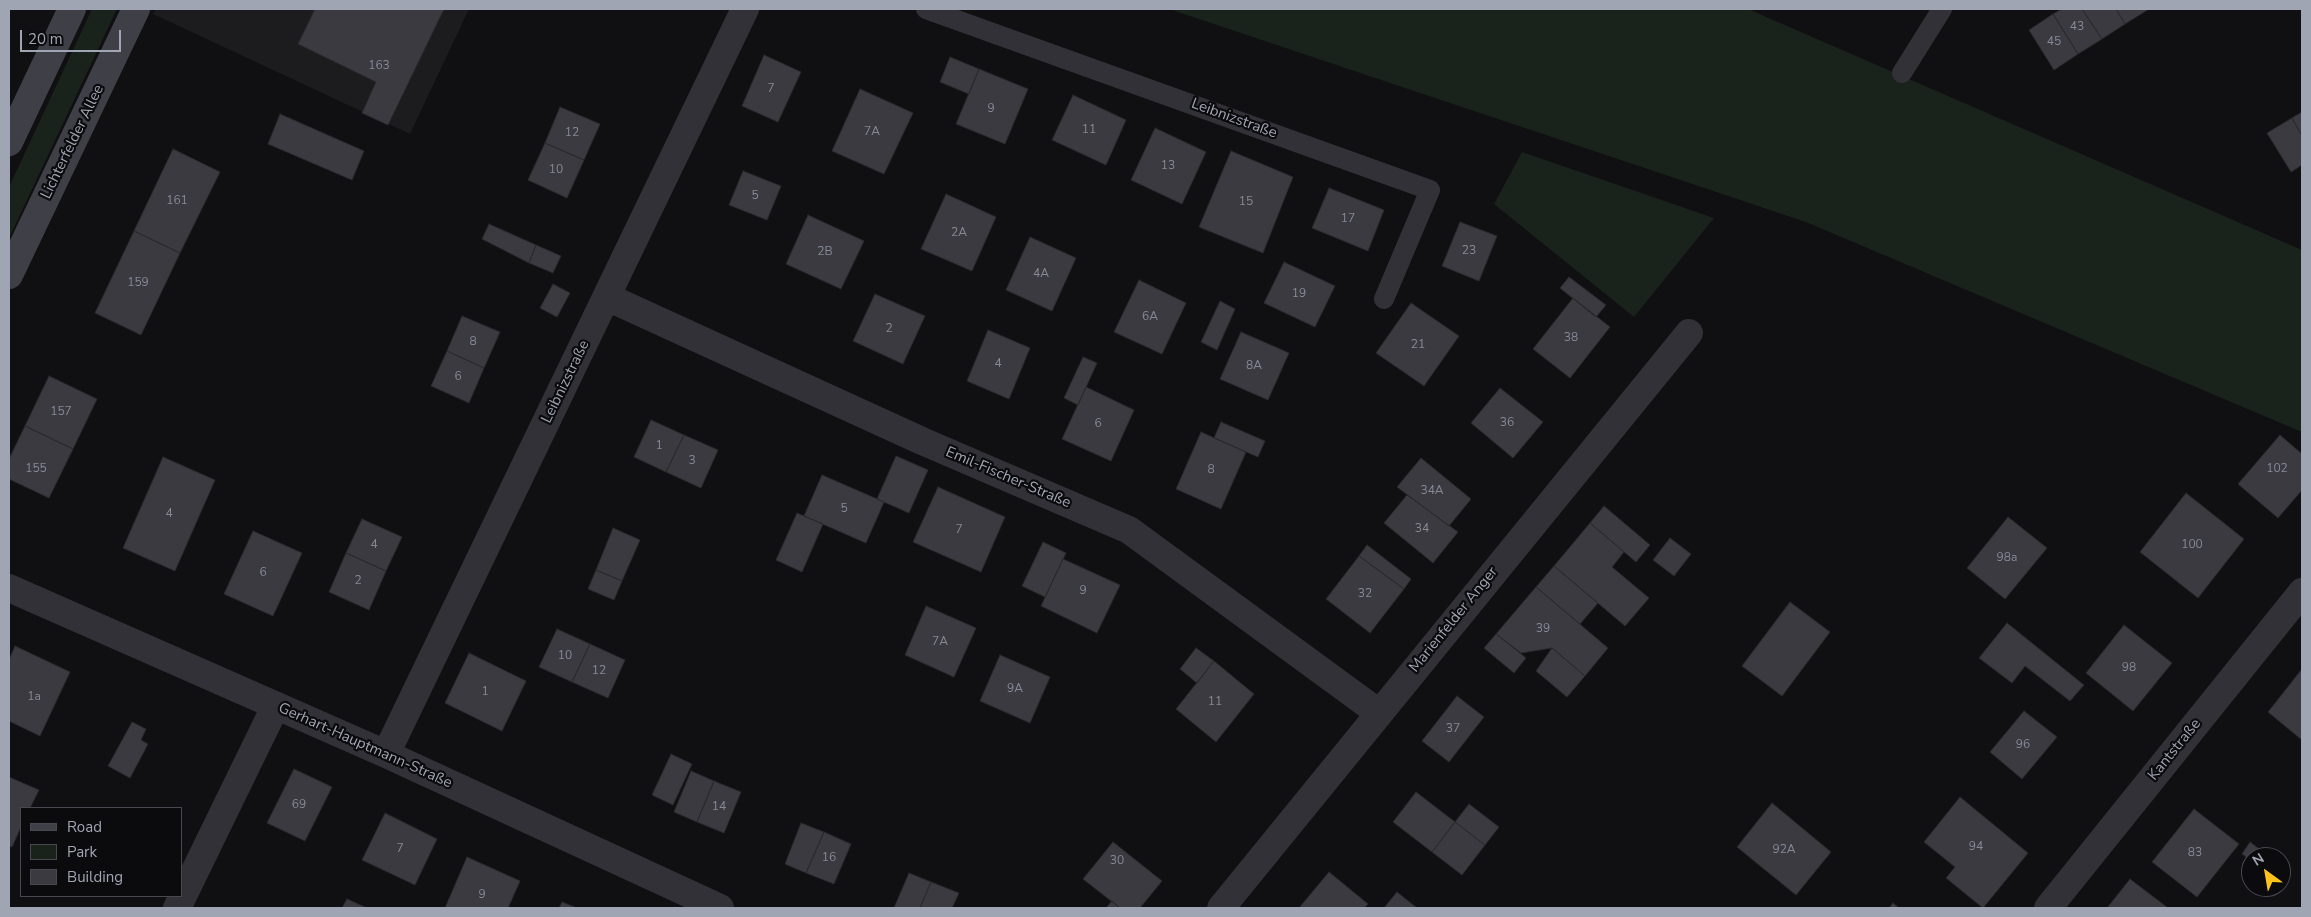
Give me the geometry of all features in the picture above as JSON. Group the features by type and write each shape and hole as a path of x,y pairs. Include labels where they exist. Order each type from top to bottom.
{"main road":[{"path":"9,142 72,9"},
{"name":"Lichterfelder Allee","path":"9,275 136,9"}],"street":[{"name":"Leibnizstraße","path":"386,754 745,9"},
{"name":"Emil-Fischer-Straße","path":"607,296 922,441 1129,530 1379,713"},
{"name":"Marienfelder Anger","path":"1221,908 1689,333"},
{"name":"Gerhart-Hauptmann-Straße","path":"9,588 275,707 386,754 720,908"},
{"name":"Kantstraße","path":"2048,908 2302,592"},
{"path":"177,908 275,707"}],"lane":[{"name":"Leibnizstraße","path":"926,9 1430,190 1384,298"},
{"path":"1902,73 1942,9"}],"shaded area":[{"path":"156,9 469,9 410,134 153,14"}],"green space":[{"path":"92,9 117,9 9,238 9,187"},
{"path":"1169,9 1748,9 2302,250 2302,432 1806,222"},
{"path":"1522,152 1714,218 1634,317 1494,204"}],"building":[{"path":"315,9 444,9 388,125 362,113 376,82 298,44"},
{"path":"2062,9 2082,9 2102,39 2078,54 2053,14"},
{"path":"2082,9 2116,9 2125,24 2102,39"},
{"path":"2116,9 2149,9 2125,24"},
{"path":"2053,14 2078,54 2054,70 2029,30"},
{"path":"764,55 801,72 778,122 742,106"},
{"path":"950,57 979,69 969,94 940,82"},
{"path":"979,69 1028,89 1005,144 956,124"},
{"path":"860,89 913,113 884,174 832,151"},
{"path":"1073,95 1126,120 1106,165 1052,140"},
{"path":"560,107 600,124 584,160 545,143"},
{"path":"2302,112 2302,136 2292,118"},
{"path":"280,114 364,151 352,180 268,144"},
{"path":"2292,118 2302,136 2302,165 2291,172 2267,133"},
{"path":"1155,128 1206,152 1182,204 1131,180"},
{"path":"545,143 584,160 567,198 528,180"},
{"path":"173,149 220,172 180,253 134,231"},
{"path":"1231,151 1293,177 1263,253 1199,227"},
{"path":"743,171 781,186 767,220 729,205"},
{"path":"1329,188 1384,210 1368,251 1312,228"},
{"path":"946,194 996,217 972,271 921,249"},
{"path":"808,215 864,241 841,289 786,264"},
{"path":"1460,222 1497,236 1479,281 1442,266"},
{"path":"489,224 536,245 529,263 482,239"},
{"path":"134,231 180,253 141,335 95,313"},
{"path":"1030,237 1076,258 1052,311 1006,290"},
{"path":"536,245 561,256 553,273 529,263"},
{"path":"1284,262 1335,286 1315,327 1264,303"},
{"path":"1569,277 1606,305 1596,317 1560,288"},
{"path":"1139,280 1186,303 1162,354 1114,332"},
{"path":"553,284 570,293 557,317 540,308"},
{"path":"875,294 925,316 903,364 853,341"},
{"path":"1573,298 1610,327 1570,378 1533,349"},
{"path":"1220,301 1235,309 1217,350 1201,342"},
{"path":"1411,303 1459,336 1424,386 1376,353"},
{"path":"462,316 500,332 484,368 447,351"},
{"path":"988,330 1030,348 1009,399 967,381"},
{"path":"1241,332 1289,353 1268,400 1220,379"},
{"path":"447,351 484,368 469,403 431,386"},
{"path":"1083,357 1097,363 1078,405 1064,398"},
{"path":"49,376 97,399 73,449 25,426"},
{"path":"1086,387 1134,410 1111,461 1062,439"},
{"path":"1500,388 1543,422 1513,458 1471,423"},
{"path":"651,420 684,435 666,472 634,457"},
{"path":"1221,422 1265,441 1258,457 1214,438"},
{"path":"25,426 73,449 49,498 9,479 9,459"},
{"path":"1201,432 1246,452 1221,509 1176,489"},
{"path":"684,435 718,450 701,488 666,472"},
{"path":"2280,435 2302,454 2302,490 2278,518 2238,484"},
{"path":"896,456 928,470 909,513 877,499"},
{"path":"163,457 215,480 175,571 123,548"},
{"path":"1421,458 1471,499 1449,526 1397,487"},
{"path":"822,475 884,502 866,543 804,516"},
{"path":"938,487 1005,517 981,572 913,542"},
{"path":"2186,493 2244,539 2198,598 2140,552"},
{"path":"1407,495 1458,532 1433,563 1384,523"},
{"path":"1604,506 1650,545 1636,562 1590,523"},
{"path":"797,513 823,524 802,572 776,560"},
{"path":"2008,517 2047,548 2005,599 1967,568"},
{"path":"362,519 402,537 386,571 346,553"},
{"path":"1590,523 1624,552 1612,567 1649,598 1625,626 1554,566"},
{"path":"613,528 640,540 622,581 596,570"},
{"path":"253,531 302,553 273,616 224,594"},
{"path":"1670,538 1691,554 1674,576 1653,560"},
{"path":"1043,542 1066,553 1045,597 1022,586"},
{"path":"1367,545 1411,579 1404,589 1359,556"},
{"path":"346,553 386,571 369,610 329,592"},
{"path":"1359,556 1404,589 1370,633 1326,599"},
{"path":"1063,559 1120,585 1097,633 1041,606"},
{"path":"1554,566 1598,603 1580,624 1536,587"},
{"path":"596,570 622,581 614,600 588,589"},
{"path":"1536,587 1608,648 1585,676 1552,648 1521,653 1496,634"},
{"path":"1790,602 1830,632 1782,696 1742,666"},
{"path":"926,606 976,628 954,677 905,655"},
{"path":"2007,623 2084,685 2070,701 2025,666 2012,683 1979,658"},
{"path":"2124,625 2172,663 2133,711 2086,673"},
{"path":"557,629 590,644 572,682 539,667"},
{"path":"1496,634 1526,658 1514,673 1484,648"},
{"path":"590,644 625,660 608,698 572,682"},
{"path":"15,646 70,672 40,736 9,721 9,660"},
{"path":"1196,648 1214,661 1197,683 1180,669"},
{"path":"1552,648 1585,676 1567,697 1536,671"},
{"path":"469,653 526,681 502,731 445,703"},
{"path":"1000,655 1050,677 1030,723 980,701"},
{"path":"1214,661 1254,694 1216,742 1176,709"},
{"path":"2302,669 2302,740 2268,712"},
{"path":"1457,696 1484,717 1449,762 1422,741"},
{"path":"2024,711 2057,737 2022,779 1990,752"},
{"path":"132,722 146,729 141,740 148,744 130,778 108,766"},
{"path":"671,754 692,764 673,805 652,795"},
{"path":"294,769 332,787 305,841 267,823"},
{"path":"691,771 714,781 697,822 674,812"},
{"path":"9,777 39,790 30,807 20,807 20,829 12,847 9,846"},
{"path":"714,781 741,792 724,833 697,822"},
{"path":"1416,792 1455,822 1432,852 1393,822"},
{"path":"1960,797 2028,853 1983,908 1946,878 1955,867 1924,842"},
{"path":"1772,803 1831,852 1796,895 1737,847"},
{"path":"1469,804 1499,827 1485,845 1455,822"},
{"path":"2194,809 2239,844 2197,897 2152,862"},
{"path":"385,813 437,839 415,885 362,860"},
{"path":"1455,822 1485,845 1462,875 1432,852"},
{"path":"801,823 824,832 806,873 785,864"},
{"path":"824,832 851,844 834,884 806,873"},
{"path":"1113,842 1162,881 1140,908 1120,908 1083,879"},
{"path":"2250,842 2257,847 2247,847"},
{"path":"467,857 520,881 508,908 445,908"},
{"path":"1329,872 1368,904 1364,908 1299,908"},
{"path":"909,873 931,882 920,908 894,908"},
{"path":"2130,879 2168,908 2107,908"},
{"path":"931,882 959,893 952,908 920,908"},
{"path":"1397,892 1417,908 1384,908"},
{"path":"347,899 367,908 342,908"},
{"path":"1112,901 1120,908 1106,908"},
{"path":"562,902 577,908 559,908"},
{"path":"1893,903 1899,908 1889,908"}]}
